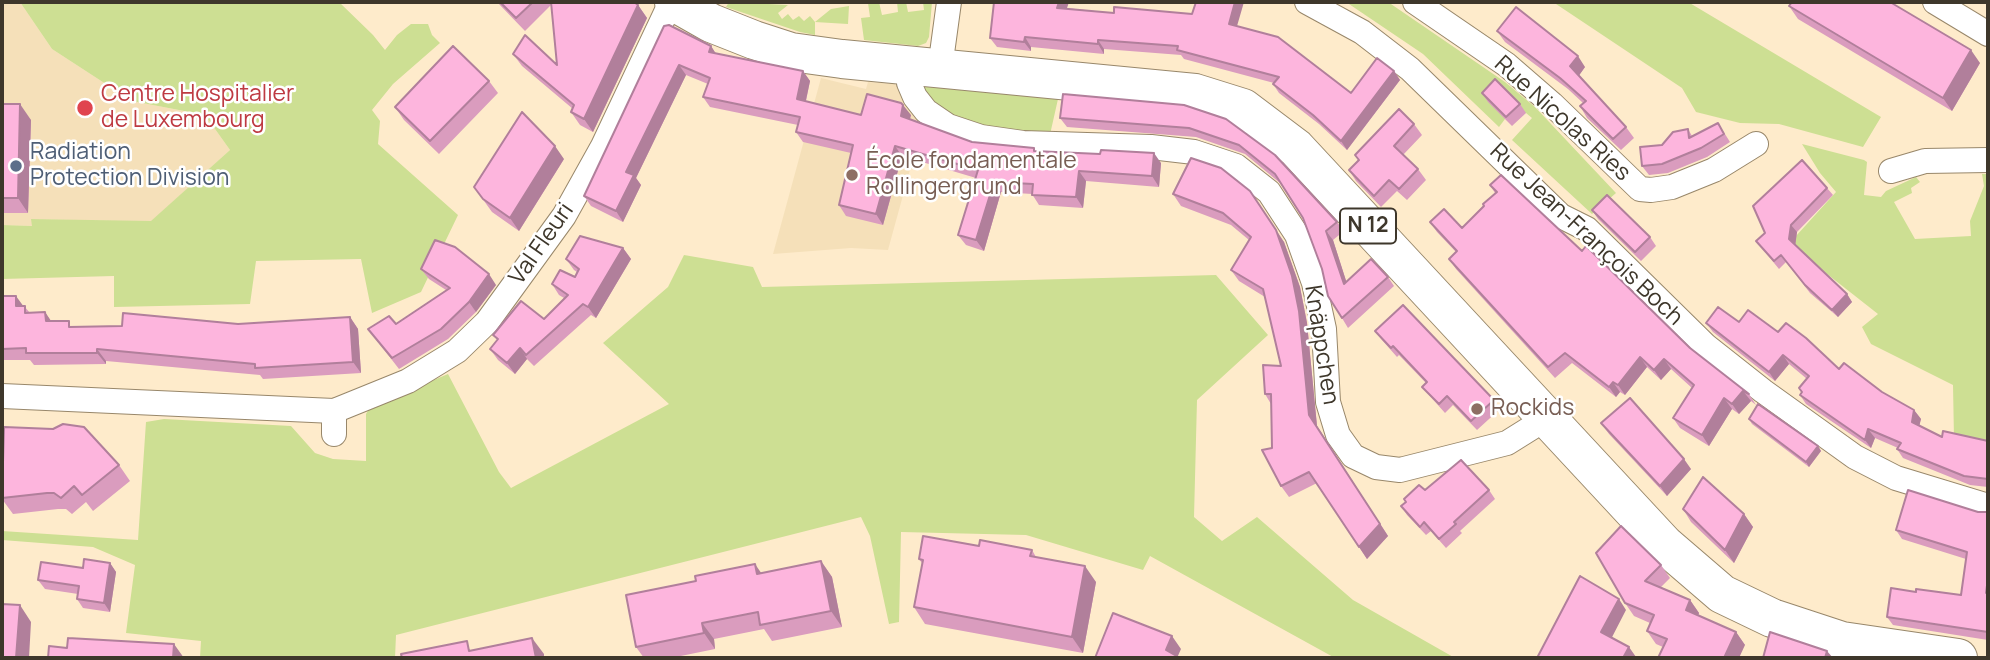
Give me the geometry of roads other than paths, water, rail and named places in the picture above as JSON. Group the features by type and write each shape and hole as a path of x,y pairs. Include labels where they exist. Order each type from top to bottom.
{"main road":[{"name":"N 12","path":"673,2 711,23 791,52 1195,93 1243,108 1296,148 1665,545 1722,594 1772,618 1842,641 1958,658"}],"street":[{"name":"Val Fleuri","path":"2,396 334,423 408,381 457,351 487,322 564,216 603,146 673,2"},
{"path":"925,66 949,2"},
{"name":"Rue Jean-François Boch","path":"1307,2 1362,32 1410,69 1561,216 1587,229 1706,346 1763,391 1855,457 1896,478 1988,506"},
{"name":"Rue Nicolas Ries","path":"1415,2 1507,65 1552,104 1640,189 1672,187 1714,170 1756,144"},
{"path":"1935,2 1988,34"},
{"name":"Knäppchen","path":"925,66 909,83 915,97 926,111 948,126 981,137 1023,143 1151,147 1194,152 1236,166 1269,192 1297,235 1314,284 1324,329 1328,402 1338,435 1353,456 1376,467 1400,470 1507,443 1531,428 1544,415"},
{"path":"1891,171 1924,161 1988,160"}],"place":[{"name":"Centre Hospitalier de Luxembourg","path":"85,108"},
{"name":"Radiation Protection Division","path":"16,166"},
{"name":"École fondamentale Rollingergrund","path":"852,175"},
{"name":"Rockids","path":"1477,409"}]}
